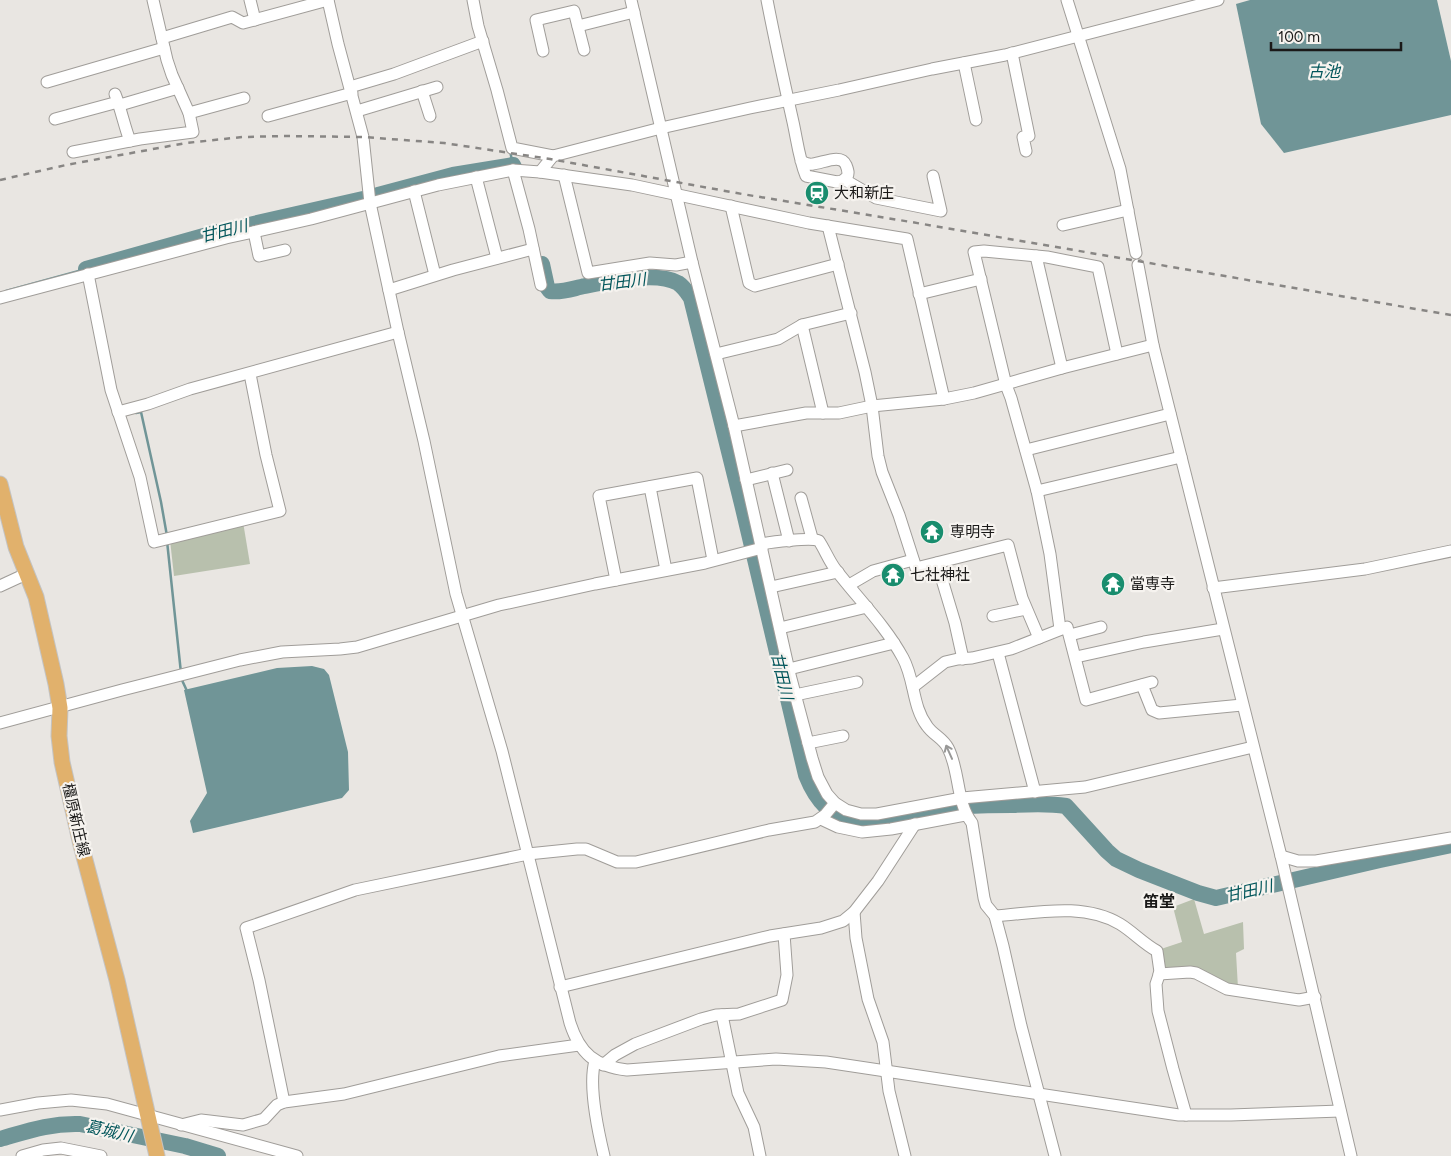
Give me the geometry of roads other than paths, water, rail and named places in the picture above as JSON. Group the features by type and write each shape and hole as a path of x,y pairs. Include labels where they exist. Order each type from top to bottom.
{"main road":[{"name":"橿原新庄線","path":"0,484 16,547 38,607 58,689 60,708 59,736 62,762 81,845 112,962 157,1156"}],"street":[{"path":"73,152 193,132 189,113 178,88 163,43 152,0"},
{"path":"250,0 255,20"},
{"path":"47,82 163,43 232,17 243,23 328,0 363,137 370,203 462,616 502,751 570,1023 579,1045 599,1063 627,1070 802,1059 1186,1115 1340,1111"},
{"path":"473,0 480,42 512,148 552,156 661,128 1012,53 1218,0"},
{"path":"632,0 692,262 734,426 795,695 818,777 827,794 828,811 838,827 862,832 915,824 964,807 1035,792 1097,784 1253,747"},
{"path":"767,0 804,172 808,177 837,182 845,180 876,198 941,211 933,176"},
{"path":"1067,0 1120,169 1136,252"},
{"path":"543,52 536,20 574,11 584,50"},
{"path":"578,26 634,12"},
{"path":"268,116 351,90 480,42"},
{"path":"1012,53 1029,136 1023,137 1026,151"},
{"path":"964,63 976,120"},
{"path":"357,111 436,87"},
{"path":"55,119 118,100 178,88"},
{"path":"422,91 430,116"},
{"path":"189,113 244,98"},
{"path":"118,100 130,141"},
{"path":"540,172 552,156"},
{"path":"802,161 812,164 837,159 841,160 845,162 848,173 845,180"},
{"path":"518,170 541,285"},
{"path":"0,298 414,191 518,170 540,172 632,185 828,226 907,240 944,399"},
{"path":"564,175 588,273 650,262 676,265 692,262"},
{"path":"476,177 497,258"},
{"path":"414,191 434,275"},
{"path":"731,206 749,283 755,286 838,264"},
{"path":"1063,225 1128,210"},
{"path":"828,226 851,313 872,406 878,456 882,472 899,515 916,568 1008,544 1026,609 1039,638"},
{"path":"254,232 259,256 285,250"},
{"path":"389,290 434,275 533,249"},
{"path":"1117,354 1098,267 1036,256 984,251 974,252 1006,385 1012,398 1037,491 1065,632 1076,657 1086,700 1147,684 1152,710 1158,712 1242,705"},
{"path":"1036,256 1062,368"},
{"path":"1138,265 1153,345 1281,856 1351,1156"},
{"path":"88,274 111,390 123,411 140,476 154,542 280,511 266,455 250,374"},
{"path":"919,294 981,279"},
{"path":"716,354 778,339 802,326 851,313"},
{"path":"802,326 823,414"},
{"path":"123,411 190,389 398,332"},
{"path":"734,426 794,415 839,413 872,406 944,399 1006,385 1062,368 1153,345"},
{"path":"1026,450 1170,414"},
{"path":"1037,491 1181,457"},
{"path":"746,480 787,470"},
{"path":"772,473 788,541"},
{"path":"616,580 599,496 696,478 713,560"},
{"path":"650,486 666,570"},
{"path":"801,498 812,538"},
{"path":"0,724 122,690 282,652 340,650 357,647 499,605 713,560 788,541 812,538 819,541 838,572 868,607 894,643 909,672 917,707 927,727 947,746 955,766 964,807 972,823 986,905 995,916 1055,1156"},
{"path":"1213,588 1365,568 1451,551"},
{"path":"849,584 873,571 913,560"},
{"path":"937,563 963,658"},
{"path":"771,588 838,572"},
{"path":"0,586 26,574"},
{"path":"780,628 868,607"},
{"path":"993,616 1026,609"},
{"path":"913,687 946,662 998,653 1039,638 1065,632 1101,627"},
{"path":"1076,657 1144,642 1223,629"},
{"path":"789,669 894,643"},
{"path":"998,653 1035,792"},
{"path":"795,695 857,682"},
{"path":"808,743 843,736"},
{"path":"284,1102 246,928 355,890 528,854 586,849 617,862 636,862 770,830 815,822 828,811 846,810 860,814 877,814 964,807"},
{"path":"560,987 784,934 832,925 842,921 854,912 878,881 915,824"},
{"path":"1281,856 1298,861 1316,862 1451,838"},
{"path":"995,916 1068,911 1090,912 1105,916 1120,924 1157,951 1159,974 1156,984 1158,1011 1172,1070 1186,1115"},
{"path":"854,912 854,926 868,999 883,1042 893,1107 905,1156"},
{"path":"604,1156 595,1106 593,1077 599,1063 635,1044 702,1019 739,1014 782,1000 787,975 784,934"},
{"path":"1159,974 1196,972 1227,989 1299,1000 1315,998"},
{"path":"722,1015 738,1093 754,1127 760,1156"},
{"path":"181,1125 201,1120 243,1126 264,1118 277,1105 284,1102 344,1094 499,1056 579,1045"},
{"path":"0,1110 38,1103 71,1100 107,1104 149,1118 297,1156"},
{"path":"22,1156 43,1150 61,1148 101,1156"}],"water":[{"name":"古池","path":"1250,0 1437,0 1451,61 1451,115 1284,153 1261,124 1236,4"},
{"path":"312,666 324,669 329,675 348,752 349,790 342,798 193,833 190,821 207,793 184,690 277,668"}],"waterway":[{"path":"510,151 513,165"},
{"name":"甘田川","path":"378,195 453,175 513,165 515,169"},
{"name":"甘田川","path":"86,269 218,232 363,199"},
{"name":"甘田川","path":"542,264 547,287 550,291 563,291 595,284 646,277 669,279 678,283 691,298 806,775 819,799 834,814 852,821 871,823 892,821 965,806 1039,804 1066,806 1116,859 1139,870 1216,898 1451,845"},
{"path":"6,291 86,269"},
{"path":"136,413 141,412 167,536"},
{"path":"167,541 181,673"},
{"path":"181,678 187,691"},
{"name":"葛城川","path":"0,1139 49,1126 80,1124 185,1146 218,1156"}],"railway":[{"path":"0,180 66,165 186,143 243,137 363,137 444,143 550,159 742,194 1451,315"}],"place":[{"name":"大和新庄","path":"817,193"},
{"name":"専明寺","path":"932,532"},
{"name":"七社神社","path":"893,575"},
{"name":"當専寺","path":"1113,584"}],"district":[{"name":"笛堂","path":"1159,901"}]}
